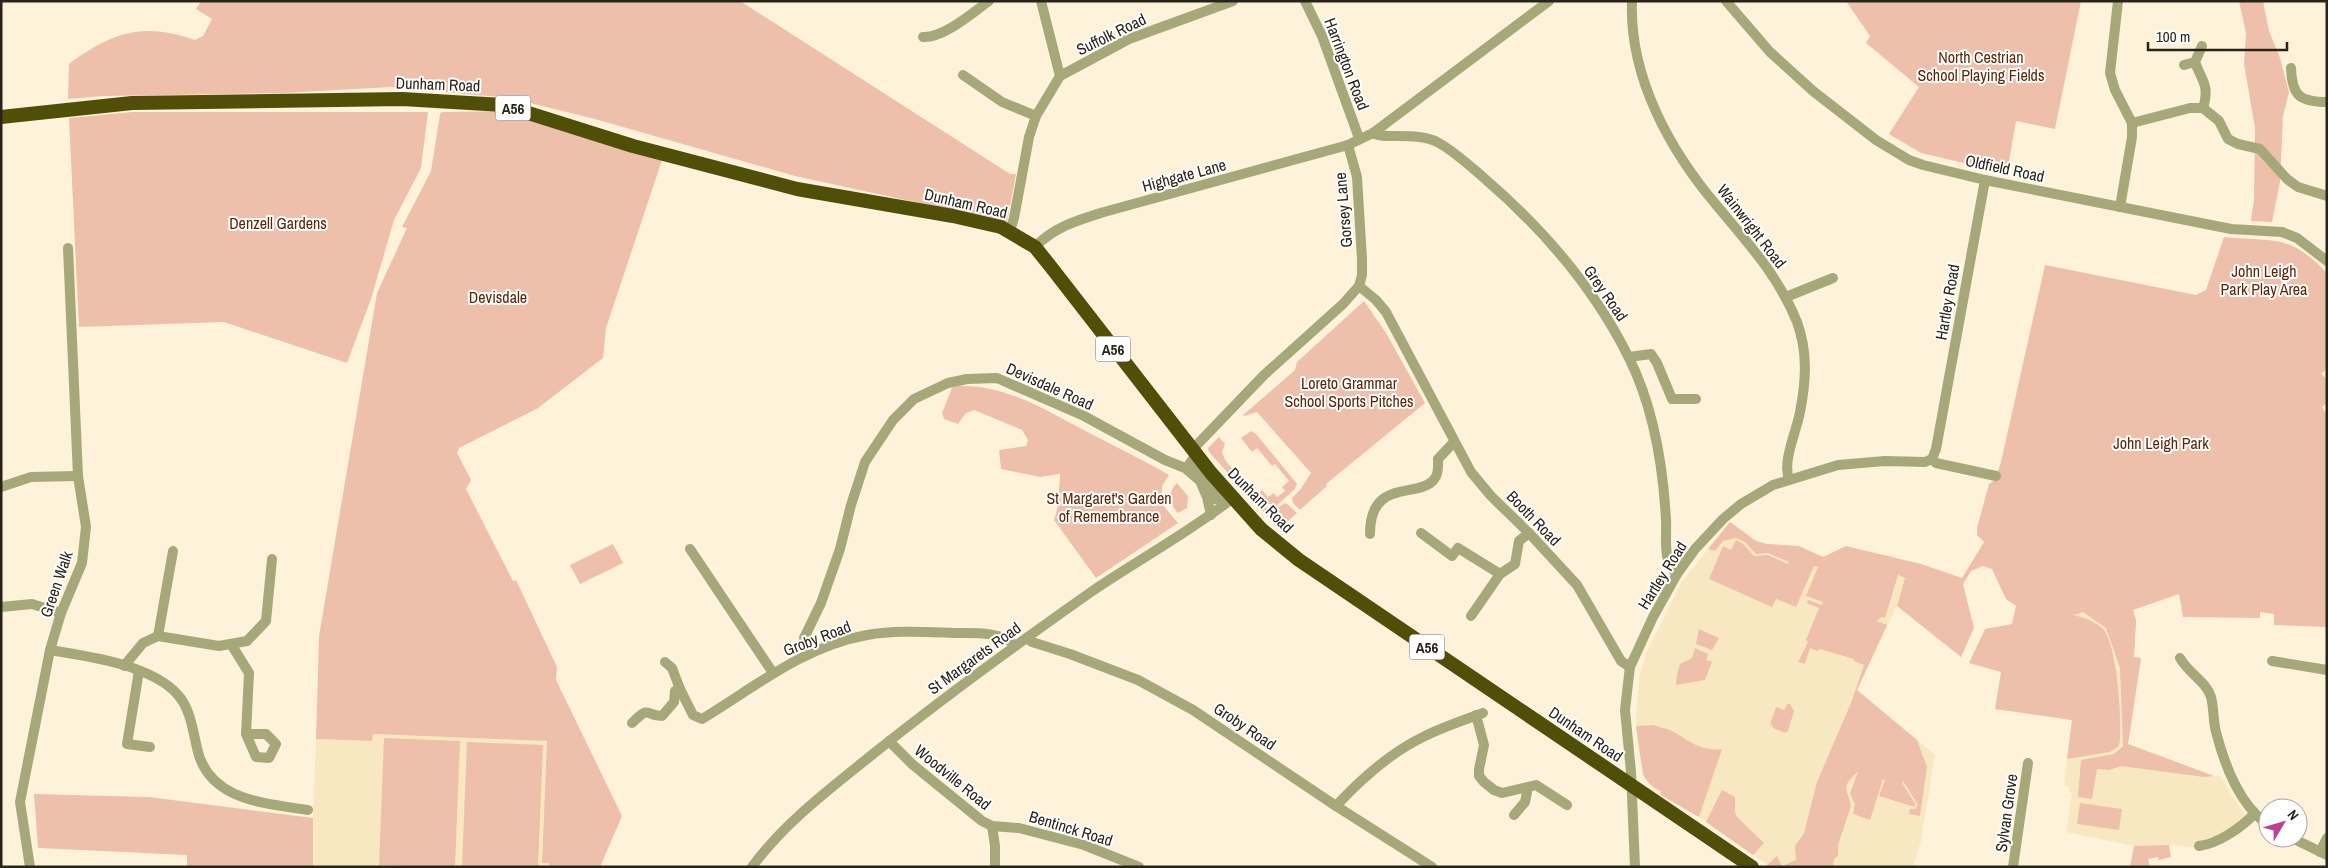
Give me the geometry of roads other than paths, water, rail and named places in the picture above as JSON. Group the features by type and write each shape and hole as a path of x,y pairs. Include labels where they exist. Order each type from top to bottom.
{"highway":[{"name":"Dunham Road","path":"1,116 132,103 402,99 484,102 503,105 634,146 796,189 953,216 1010,231 1035,247 1192,454 1261,529 1299,560 1752,867"}],"street":[{"path":"928,41 951,28 990,1"},
{"path":"1010,231 1019,196 1029,137 1036,116 1060,76 1041,1"},
{"name":"Suffolk Road","path":"1060,76 1129,39 1233,1"},
{"name":"Harrington Road","path":"1305,1 1322,36 1359,138"},
{"path":"1348,145 1359,138 1373,133 1549,1"},
{"name":"Wainwright Road","path":"1632,1 1631,22 1640,65 1656,111 1685,162 1716,206 1756,251 1786,298 1799,330 1805,351 1805,373 1800,413 1787,464 1789,478"},
{"name":"Oldfield Road","path":"1726,1 1770,52 1813,91 1876,140 1916,163 1985,180 2231,229 2282,232 2297,238 2327,261"},
{"path":"2118,1 2110,73 2115,90 2132,123 2132,137 2120,207"},
{"path":"2202,46 2195,62 2206,86 2207,94 2203,108"},
{"path":"2184,65 2195,62"},
{"path":"2291,68 2292,84 2298,96 2314,102 2327,102"},
{"path":"963,75 1002,102 1036,116"},
{"path":"2132,123 2190,108 2203,108 2219,121 2228,139 2238,144 2260,149 2287,179 2298,187 2327,196"},
{"name":"Grey Road","path":"1373,133 1379,135 1416,135 1439,143 1496,188 1542,234 1599,305 1629,357 1654,429 1661,459 1668,564 1677,574"},
{"name":"Highgate Lane","path":"1035,247 1064,226 1104,212 1348,145"},
{"name":"Gorsey Lane","path":"1348,145 1357,177 1362,275 1359,286"},
{"name":"Hartley Road","path":"1630,667 1653,617 1677,574 1695,549 1723,519 1758,493 1789,478 1838,465 1885,461 1925,462 1932,459 1936,449 1985,180"},
{"name":"Green Walk","path":"30,867 20,802 50,650 60,613 82,563 86,527 78,476 68,248"},
{"path":"1786,298 1833,278"},
{"path":"1192,454 1207,433 1264,375 1343,304 1359,286"},
{"name":"Booth Road","path":"1359,286 1376,300 1386,312 1454,442 1476,478 1577,585 1621,661 1630,667"},
{"path":"1629,357 1651,354 1657,363 1672,399 1696,399"},
{"name":"Devisdale Road","path":"809,654 804,638 820,603 840,549 851,505 865,462 893,420 914,399 948,384 966,379 997,378 1084,416 1192,474 1204,488 1211,515"},
{"path":"1370,534 1372,516 1380,503 1392,494 1434,481 1437,475 1438,459 1454,442"},
{"name":"Hartley Road","path":"1932,459 1936,463 1996,476"},
{"path":"1,487 31,477 78,476"},
{"name":"St Margarets Road","path":"752,867 763,851 804,810 959,686 1092,592 1211,515 1233,498"},
{"path":"1421,533 1452,556 1458,548 1500,574"},
{"path":"1472,616 1500,574 1515,564 1519,541 1529,533"},
{"path":"690,548 773,673"},
{"path":"158,636 173,550"},
{"path":"124,666 143,643 158,636 219,646 247,641 266,621 272,559"},
{"path":"1,607 32,604 60,613"},
{"name":"Groby Road","path":"680,689 683,700 693,715 702,719 773,673 809,654 866,635 917,632 962,633 1003,637 1015,646"},
{"name":"Groby Road","path":"1028,638 1032,642 1138,680 1187,706 1336,806 1432,867"},
{"path":"231,644 250,673 246,734"},
{"path":"50,650 101,658 139,671 170,686 180,696 188,713 198,753 217,784 233,795 308,810"},
{"path":"2180,658 2185,667 2204,684 2211,697 2216,731 2233,780 2254,814 2258,817"},
{"path":"2272,661 2327,670"},
{"path":"632,723 642,713 646,712 662,716 674,702 675,691 680,689 672,668 665,662"},
{"path":"1630,667 1625,710 1635,867"},
{"path":"139,671 127,744 150,746"},
{"path":"1336,806 1352,788 1398,752 1425,736 1480,714 1484,745 1479,769 1481,779 1494,790 1502,793 1539,786 1567,805"},
{"name":"Woodville Road","path":"889,741 912,764 992,826 995,846 995,867"},
{"name":"Sylvan Grove","path":"2013,867 2028,763"},
{"path":"1514,815 1525,802 1528,787"},
{"path":"2199,846 2222,837 2244,824 2254,814"},
{"name":"Bentinck Road","path":"992,826 1020,828 1084,845 1139,867"},
{"path":"2308,846 2324,853 2327,838"}],"park label":[{"name":"North Cestrian School Playing Fields","path":"1981,66"},
{"name":"Denzell Gardens","path":"278,223"},
{"name":"John Leigh Park Play Area","path":"2264,280"},
{"name":"Devisdale","path":"498,297"},
{"name":"Loreto Grammar School Sports Pitches","path":"1349,392"},
{"name":"John Leigh Park","path":"2161,443"},
{"name":"St Margaret's Garden of Remembrance","path":"1109,507"}]}
